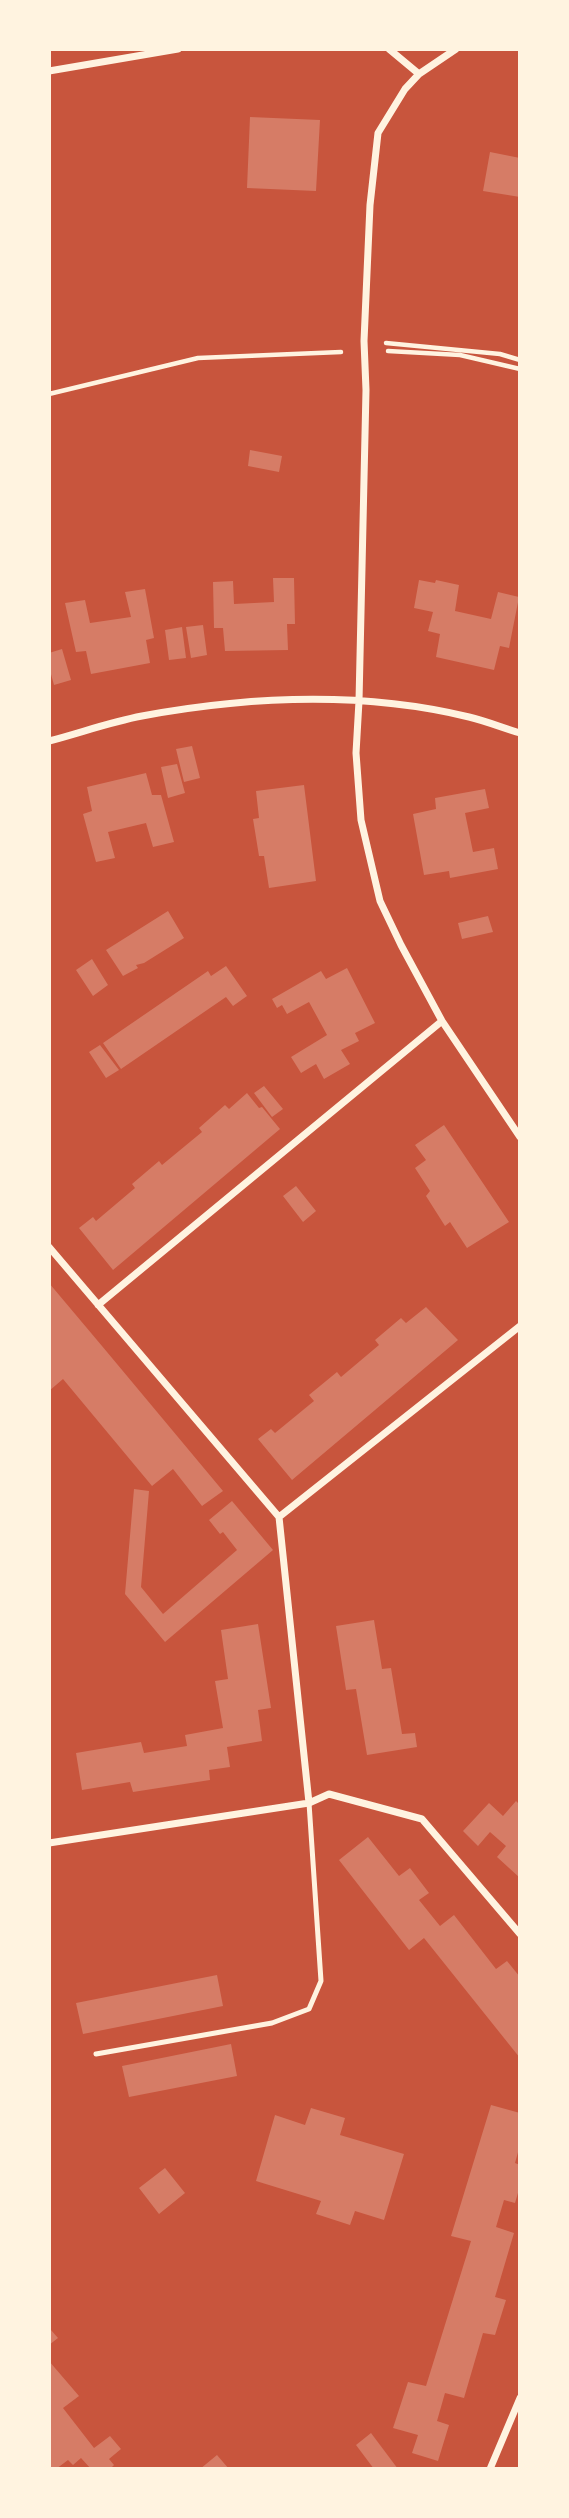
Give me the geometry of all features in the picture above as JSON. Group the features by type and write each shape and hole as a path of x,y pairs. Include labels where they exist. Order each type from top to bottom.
{"street":[{"path":"49,71 178,49"},
{"path":"389,49 419,74"},
{"path":"456,49 419,74 405,89 378,133 370,205 364,341 366,390 356,753 361,820 380,901 442,1021 520,1137"},
{"path":"49,741 140,716 244,701 296,698 414,707 470,718 520,733"},
{"path":"98,1305 442,1021"},
{"path":"49,1247 279,1517 309,1803"},
{"path":"279,1517 520,1326"},
{"path":"49,1843 309,1803 330,1794 422,1819 520,1934"},
{"path":"490,2469 520,2398"}],"lane":[{"path":"96,2054 272,2023 309,2009 321,1981 309,1803"}],"path":[{"path":"408,345 500,354 520,359"},
{"path":"399,351 460,355 520,369"},
{"path":"49,394 198,358 339,352"}],"building":[{"path":"250,117 320,120 316,191 247,188"},
{"path":"490,152 520,158 520,197 483,191"},
{"path":"250,450 282,456 279,472 248,466"},
{"path":"273,578 294,578 295,624 287,624 288,650 225,651 223,628 214,628 213,582 233,581 234,604 274,602"},
{"path":"419,580 435,583 436,580 459,585 455,611 491,619 498,592 519,597 509,648 500,646 494,670 436,657 440,634 428,631 433,612 414,608"},
{"path":"145,589 154,638 146,640 150,663 91,674 86,651 76,652 65,603 85,600 90,623 131,617 125,592"},
{"path":"203,625 207,655 191,658 186,627"},
{"path":"182,627 186,658 169,660 165,630"},
{"path":"62,649 71,680 54,685 49,667 49,653"},
{"path":"192,746 200,778 184,782 176,749"},
{"path":"177,764 185,793 168,798 161,767"},
{"path":"146,773 152,795 161,795 174,842 153,847 146,823 108,832 115,858 96,862 83,814 92,811 87,787"},
{"path":"304,785 316,881 269,888 264,856 259,856 253,819 259,818 256,791"},
{"path":"485,789 489,808 465,813 473,852 494,848 498,869 450,878 449,871 424,875 413,814 436,809 435,798"},
{"path":"168,911 184,938 144,963 136,965 138,968 123,976 106,950"},
{"path":"488,916 493,932 462,939 458,923"},
{"path":"92,959 108,985 93,996 76,970"},
{"path":"226,966 247,996 233,1006 226,997 121,1069 103,1043 208,971 211,976"},
{"path":"347,968 375,1023 355,1033 359,1041 341,1050 350,1064 324,1079 316,1064 301,1073 291,1057 327,1035 309,1002 287,1014 282,1005 277,1008 272,999 321,971 326,979"},
{"path":"100,1045 119,1070 106,1078 89,1052"},
{"path":"264,1086 283,1109 272,1117 254,1093"},
{"path":"247,1093 280,1129 113,1270 79,1228 93,1217 96,1221 135,1188 132,1184 159,1161 162,1165 202,1132 199,1128 225,1105 229,1109"},
{"path":"444,1125 509,1222 467,1248 450,1222 445,1226 426,1196 430,1191 415,1168 426,1160 415,1145"},
{"path":"296,1186 316,1211 303,1222 283,1196"},
{"path":"49,1283 223,1491 202,1506 173,1469 152,1486 63,1379 49,1391"},
{"path":"426,1307 458,1340 292,1480 258,1439 271,1429 275,1433 314,1401 309,1395 337,1372 341,1377 379,1345 375,1340 401,1318 406,1323"},
{"path":"134,1489 149,1491 141,1587 163,1614 237,1550 209,1520 232,1501 273,1550 165,1642 125,1594"},
{"path":"374,1620 382,1669 391,1668 402,1734 415,1733 417,1747 367,1755 356,1689 346,1690 336,1626"},
{"path":"258,1624 271,1708 258,1710 262,1741 227,1747 230,1767 209,1770 210,1780 133,1792 130,1782 82,1790 76,1753 141,1742 144,1753 187,1746 185,1735 223,1728 215,1681 228,1679 221,1630"},
{"path":"516,1801 520,1805 520,1878 497,1857 506,1846 490,1832 478,1846 463,1831 489,1803 503,1816"},
{"path":"368,1837 399,1876 410,1868 429,1893 419,1900 440,1926 454,1915 496,1969 507,1961 520,1977 520,2058 424,1938 409,1950 339,1860"},
{"path":"217,1975 223,2006 83,2034 76,2003"},
{"path":"231,2044 237,2076 129,2097 122,2066"},
{"path":"491,2105 520,2113 520,2145 515,2163 520,2165 520,2186 515,2203 504,2200 496,2227 514,2233 495,2297 506,2300 495,2335 483,2333 464,2398 445,2393 437,2421 449,2425 438,2461 412,2453 418,2435 393,2428 408,2382 426,2386 471,2241 451,2236"},
{"path":"311,2108 345,2118 340,2135 404,2154 384,2220 355,2211 350,2225 316,2214 321,2201 256,2181 275,2115 305,2125"},
{"path":"165,2168 185,2193 159,2214 139,2188"},
{"path":"51,2330 58,2338 49,2345 49,2332"},
{"path":"49,2361 79,2396 63,2408 94,2448 110,2436 121,2449 109,2459 114,2465 110,2469 91,2469 81,2458 73,2465 68,2460 56,2469 49,2469"},
{"path":"371,2433 398,2469 374,2469 356,2445"},
{"path":"217,2455 229,2469 200,2469"}]}
